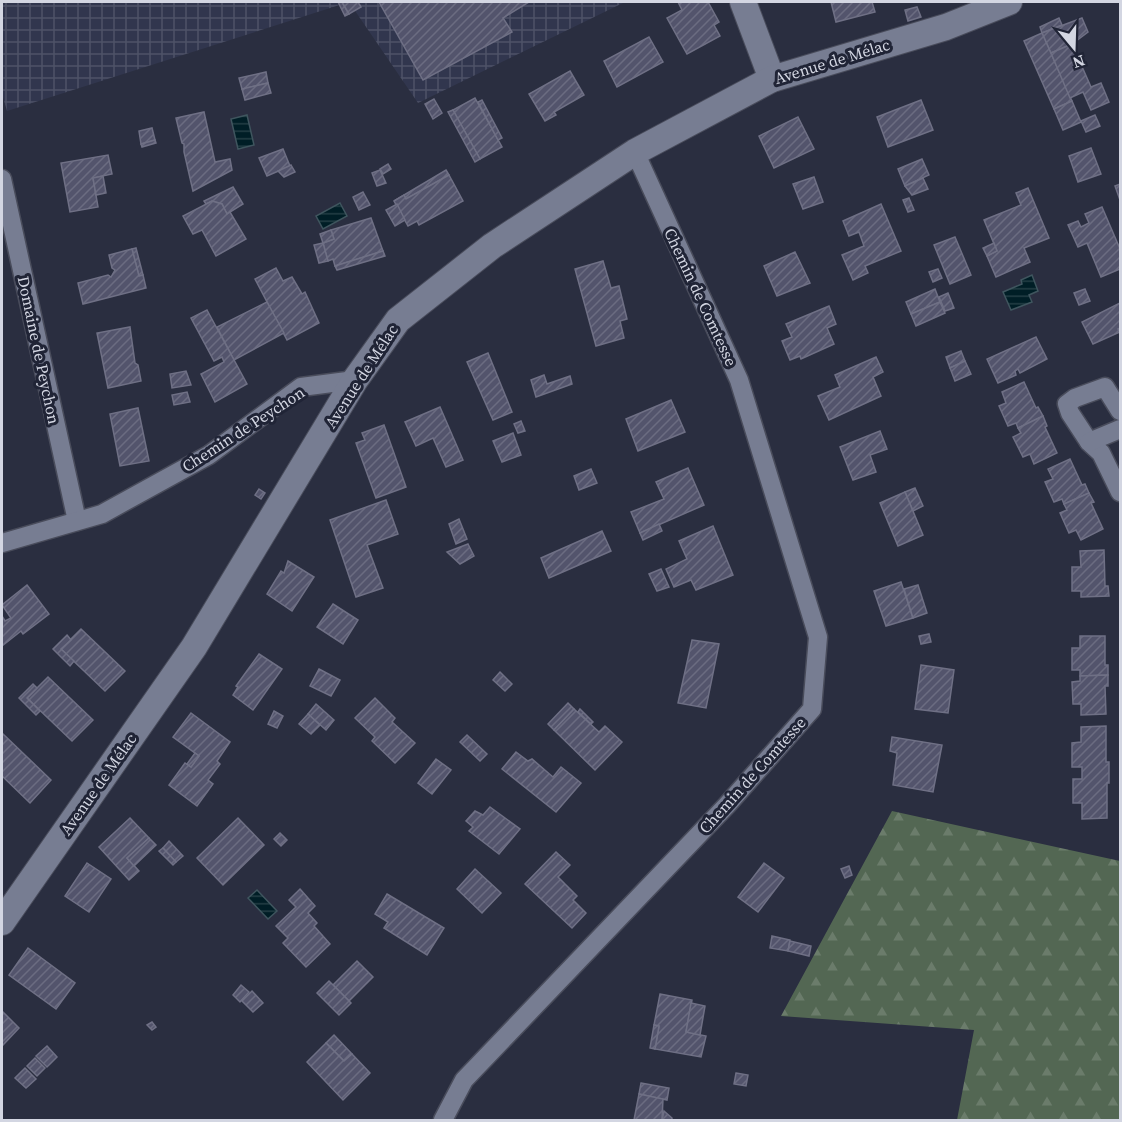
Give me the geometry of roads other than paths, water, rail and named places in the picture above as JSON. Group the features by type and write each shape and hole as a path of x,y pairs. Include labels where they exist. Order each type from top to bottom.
{"street":[{"path":"743,2 772,79"},
{"name":"Avenue de Mélac","path":"2,922 195,647 355,380 398,320 492,246 635,152 772,79 946,27 1009,2"},
{"name":"Chemin de Comtesse","path":"443,1120 464,1080 727,805 812,709 818,637 739,380 635,152"},
{"name":"Domaine de Peychon","path":"2,179 77,521"},
{"name":"Chemin de Peychon","path":"2,543 102,514 208,455 301,387 355,380"},
{"path":"1120,411 1105,387 1075,398 1067,404 1070,413 1089,442 1101,453 1120,492"},
{"path":"1089,442 1120,429"}]}
